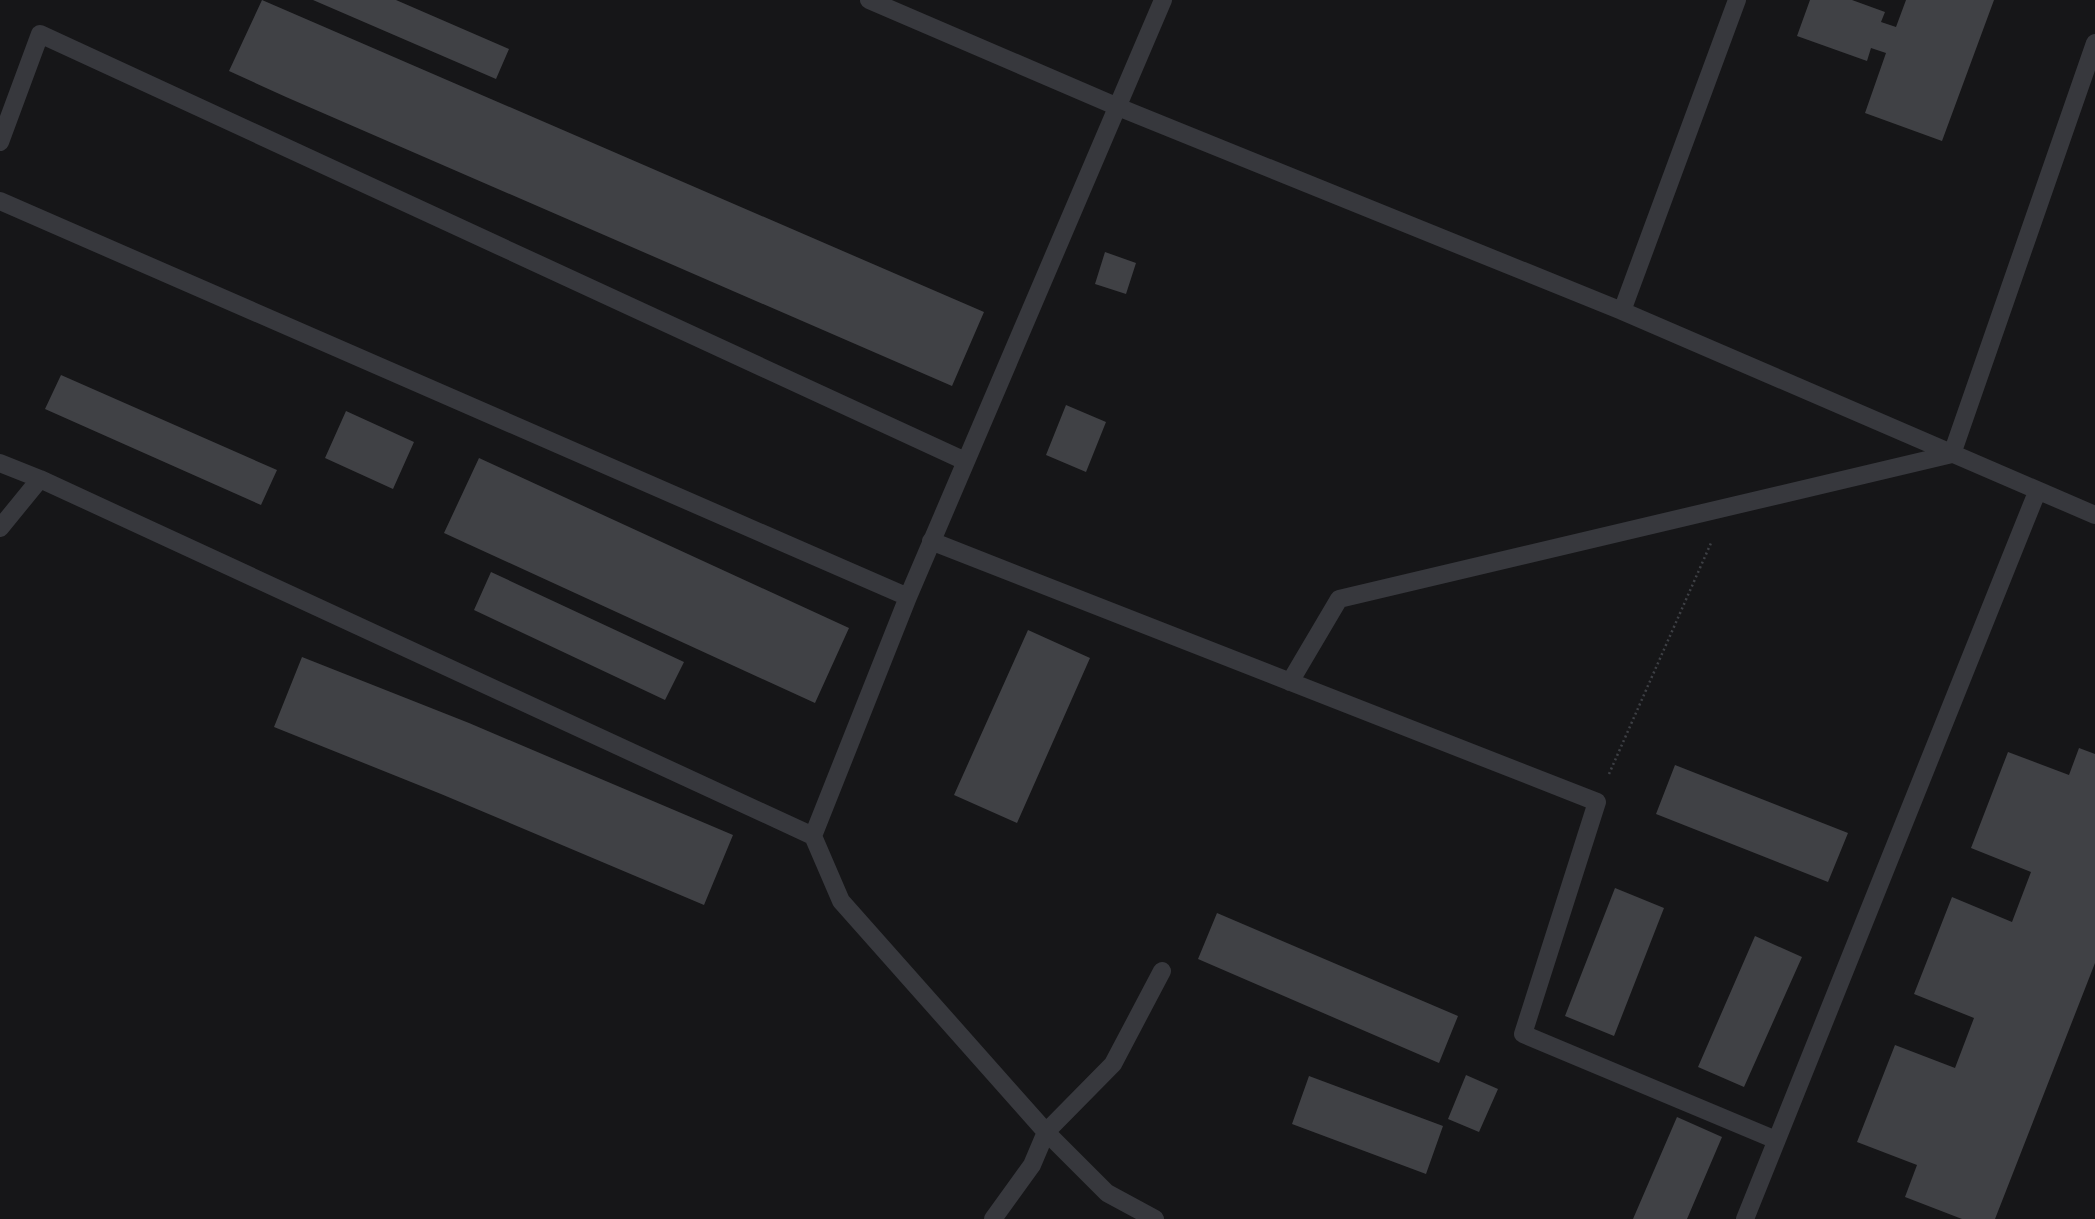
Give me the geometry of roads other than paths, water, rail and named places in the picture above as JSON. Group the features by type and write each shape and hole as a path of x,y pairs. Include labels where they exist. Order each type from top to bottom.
{"lane":[{"path":"869,0 1118,107 1622,311 2037,492 2095,515"},
{"path":"813,836 931,542 1163,0"},
{"path":"1622,311 1737,0"},
{"path":"0,142 40,34 965,461"},
{"path":"1952,454 2095,43"},
{"path":"0,201 908,597"},
{"path":"1290,682 1339,599 1952,454"},
{"path":"0,463 40,479 813,836 841,901 1046,1132 1107,1193 1155,1219"},
{"path":"0,528 40,479"},
{"path":"1745,1219 2037,492"},
{"path":"931,542 1597,802 1523,1034 1776,1140"},
{"path":"993,1219 1032,1166 1046,1132 1113,1064 1162,971"}]}
